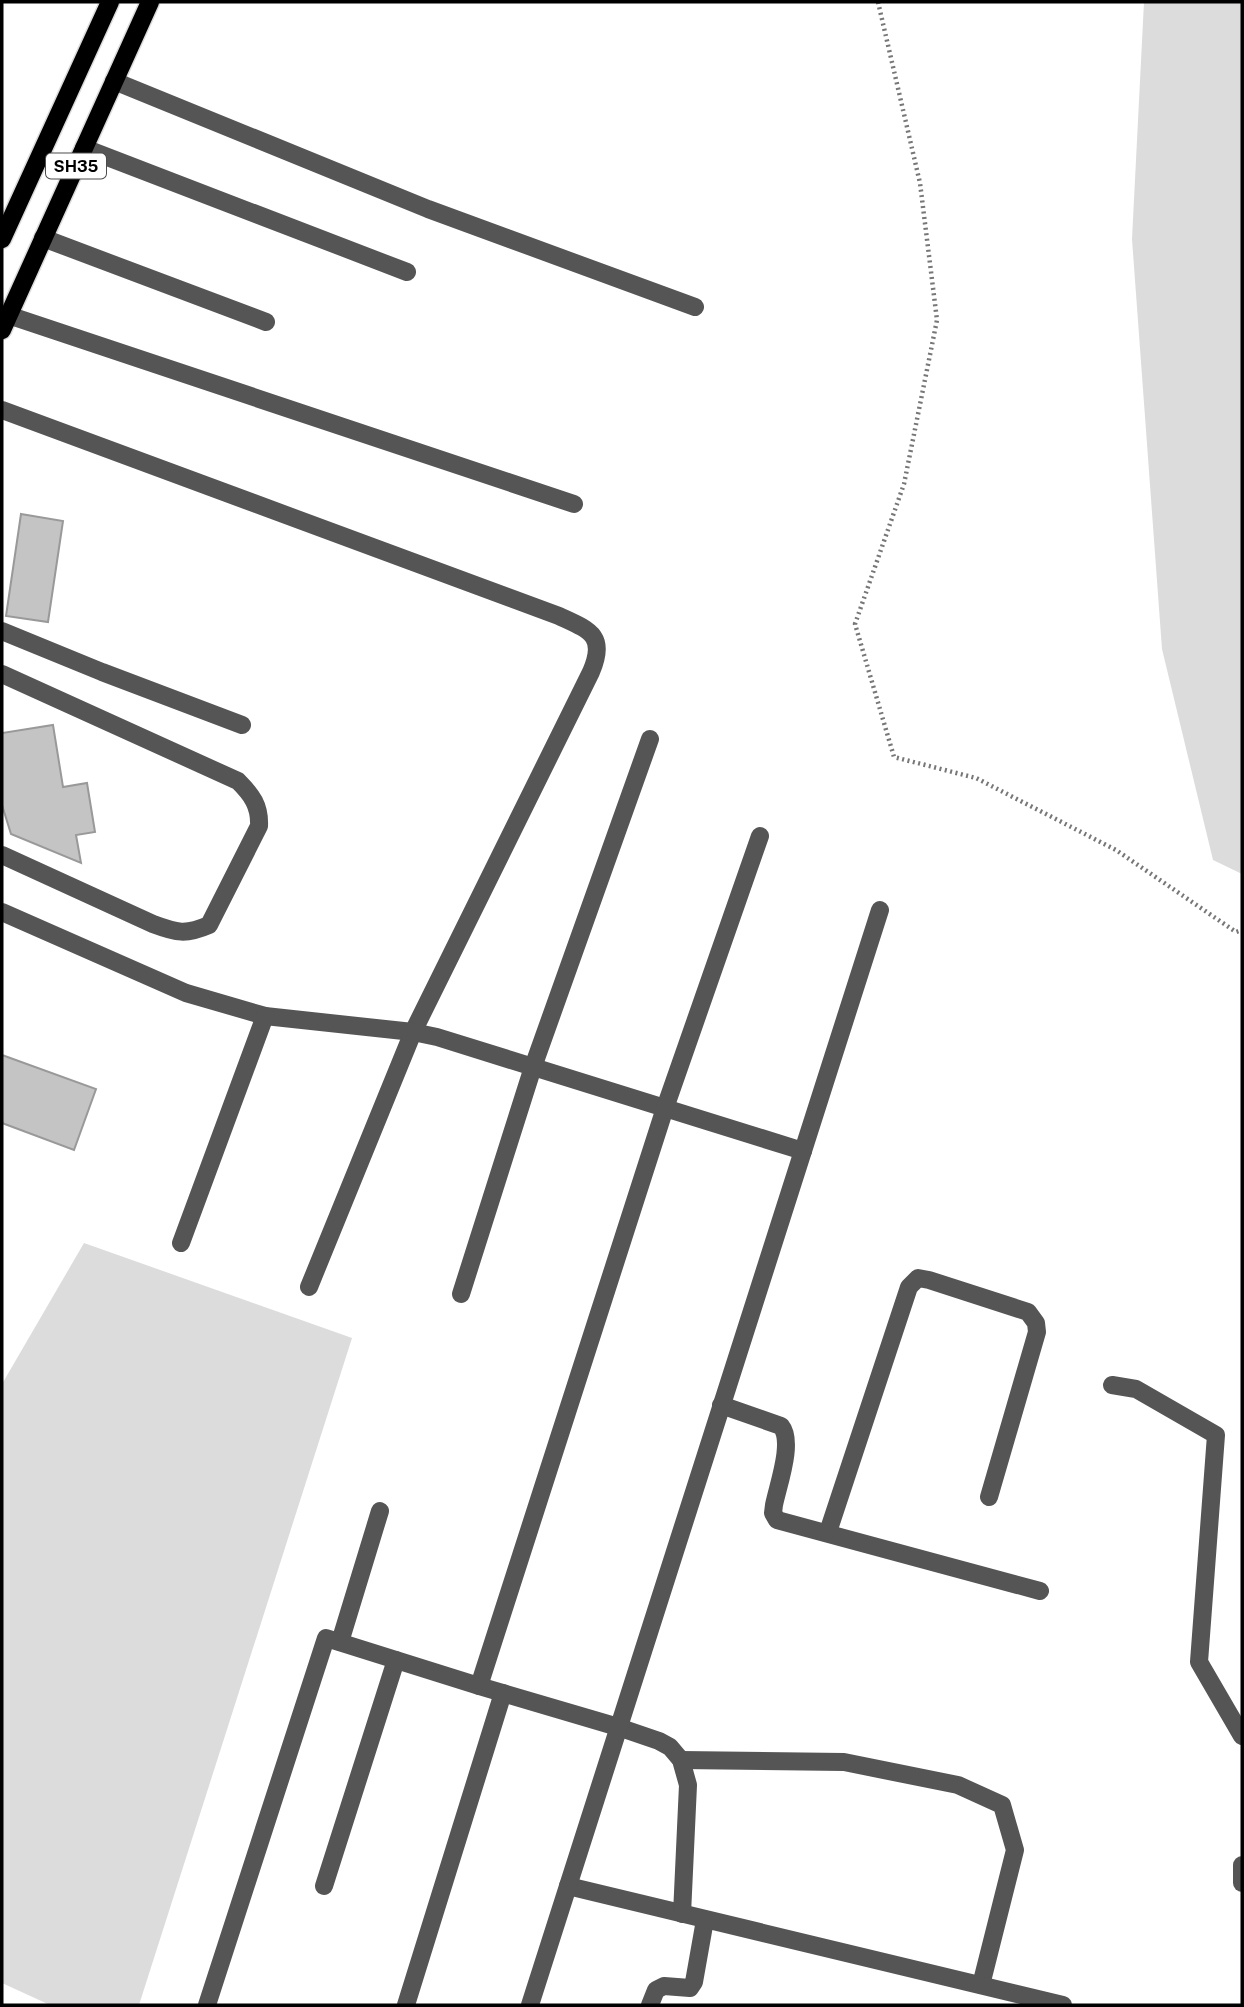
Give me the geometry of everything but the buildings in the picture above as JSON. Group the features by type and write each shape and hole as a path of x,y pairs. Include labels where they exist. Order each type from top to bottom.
{"main road":[{"path":"2,239 110,2"},
{"name":"SH35","path":"5,322 150,2"}],"street":[{"path":"114,81 428,209 695,307"},
{"path":"84,148 407,272"},
{"path":"43,238 265,322"},
{"path":"5,322 574,503"},
{"path":"2,410 559,616 588,630 596,638 598,649 591,672 414,1032 309,1287"},
{"path":"2,631 242,725"},
{"path":"2,674 238,781 254,799 259,814 259,826 209,925 193,931 175,932 153,924 2,855"},
{"path":"461,1294 533,1067 650,739"},
{"path":"479,1686 665,1108 760,836"},
{"path":"530,2005 880,910"},
{"path":"2,912 186,993 265,1016 414,1032 437,1037 803,1151"},
{"path":"181,1242 265,1016"},
{"path":"828,1532 909,1287 918,1279 929,1280 1028,1312 1036,1323 1037,1332 989,1497"},
{"path":"1112,1385 1136,1389 1216,1434 1199,1662 1242,1737"},
{"path":"721,1405 781,1426 786,1432 788,1443 773,1513 777,1520 1040,1591"},
{"path":"340,1642 380,1511"},
{"path":"208,2005 326,1638 618,1727 670,1747 681,1760 688,1785 682,1914"},
{"path":"324,1886 396,1660"},
{"path":"406,2005 503,1693"},
{"path":"681,1760 844,1762 958,1785 1002,1805 1015,1850 981,1985"},
{"path":"1242,1865 1242,1883"},
{"path":"568,1886 1057,2005"},
{"path":"650,2005 656,1990 664,1986 690,1988 694,1982 705,1920"}],"path":[{"path":"877,2 920,183 937,320 904,484 855,624 894,757 976,778 1116,850 1236,932 1242,930"}],"shaded area":[{"path":"1144,2 1242,2 1242,874 1213,860 1162,649 1132,239"},
{"path":"84,1243 352,1338 139,2005 50,2005 2,1983 2,1384"}]}
